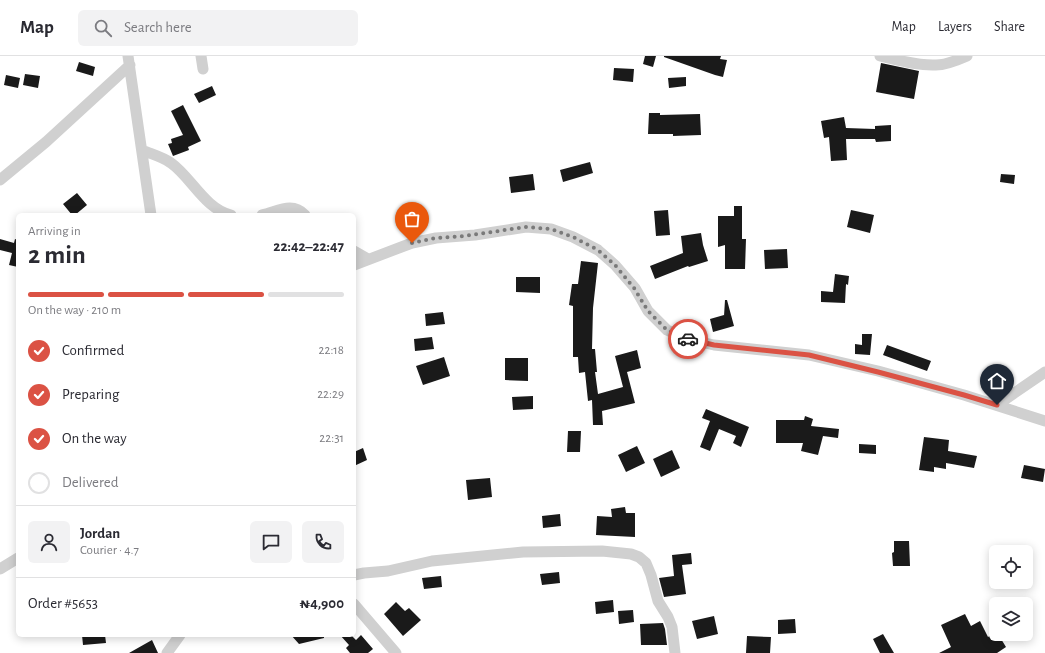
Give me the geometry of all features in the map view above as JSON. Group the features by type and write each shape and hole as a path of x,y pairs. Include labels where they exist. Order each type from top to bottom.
{"street":[{"path":"201,56 203,69"},
{"path":"880,56 906,62 937,65 967,56"},
{"path":"129,61 151,213"},
{"path":"0,180 46,142 129,61"},
{"path":"142,150 171,162 207,200 224,213"},
{"path":"269,213 282,209 293,208 304,213"},
{"path":"356,264 412,243 436,238 475,235 526,227 551,229 573,237 598,250 615,265 634,288 648,311 667,330 687,339 714,345 809,355 964,395 1045,421"},
{"path":"356,253 368,259"},
{"path":"997,405 1045,372"},
{"path":"356,575 388,571 432,560 523,552 602,551 631,554 646,562 658,601 668,617 672,627 676,653"},
{"path":"0,569 16,559"},
{"path":"356,606 396,653"},
{"path":"167,653 179,637"}],"building":[{"path":"645,56 656,56 653,67 643,64"},
{"path":"664,56 721,56 720,59 727,60 723,77"},
{"path":"79,62 95,67 93,76 76,71"},
{"path":"881,63 919,71 914,99 876,92"},
{"path":"614,68 634,69 633,82 613,80"},
{"path":"25,74 40,76 38,88 23,85"},
{"path":"6,75 20,78 18,88 4,85"},
{"path":"686,77 686,86 669,88 668,78"},
{"path":"212,86 216,95 199,103 194,94"},
{"path":"183,105 201,141 188,147 189,150 173,156 168,144 172,143 171,139 183,135 171,111"},
{"path":"649,113 660,113 660,115 700,114 701,135 673,136 673,134 648,134"},
{"path":"844,117 846,128 875,129 875,126 891,125 891,141 876,142 875,139 846,139 847,160 831,161 829,137 824,138 821,121"},
{"path":"590,162 593,173 563,182 560,170"},
{"path":"533,174 535,190 511,193 509,177"},
{"path":"1001,174 1015,175 1014,184 1000,182"},
{"path":"77,193 87,205 77,213 70,213 63,204"},
{"path":"734,206 742,206 742,239 746,239 745,269 725,269 725,245 718,247 718,216 734,216"},
{"path":"668,210 670,235 656,236 654,211"},
{"path":"851,210 874,215 870,233 847,227"},
{"path":"701,233 708,261 689,267 688,266 655,279 650,266 683,253 681,236"},
{"path":"0,239 14,243 16,239 16,267 9,265 12,253 0,250"},
{"path":"787,249 788,268 765,269 764,250"},
{"path":"581,261 598,263 593,308 592,349 595,349 597,372 595,372 598,394 623,387 615,356 637,350 641,368 627,372 635,403 602,411 603,425 593,425 592,400 588,401 585,372 579,373 578,357 573,357 573,306 569,305 572,284 578,284"},
{"path":"835,274 849,276 848,285 846,284 845,303 821,302 821,291 833,292"},
{"path":"516,277 540,277 540,293 516,292"},
{"path":"725,300 727,300 734,326 713,332 710,319 724,316"},
{"path":"443,312 445,324 426,326 425,314"},
{"path":"862,334 872,334 870,355 855,354 855,344 862,345"},
{"path":"432,337 434,349 415,351 414,339"},
{"path":"887,345 931,361 927,371 883,355"},
{"path":"444,357 450,376 423,385 416,366"},
{"path":"505,358 528,358 528,381 505,380"},
{"path":"533,396 533,409 513,410 512,397"},
{"path":"706,409 749,427 741,447 733,443 736,436 719,429 710,451 700,447 710,421 702,418"},
{"path":"805,416 813,419 811,426 839,429 838,438 823,436 818,455 801,451 803,443 776,443 776,420 804,420"},
{"path":"568,431 581,431 580,452 567,452"},
{"path":"924,437 949,440 948,451 977,456 974,468 946,463 946,469 934,467 934,472 919,470"},
{"path":"859,444 876,445 876,454 859,453"},
{"path":"637,446 645,463 626,472 618,455"},
{"path":"363,448 367,460 356,465 356,451"},
{"path":"672,450 680,468 661,477 653,459"},
{"path":"1024,465 1045,469 1043,482 1021,478"},
{"path":"490,478 492,497 468,500 466,480"},
{"path":"625,507 626,513 635,513 635,537 596,535 597,516 612,517 611,509"},
{"path":"560,514 561,526 543,528 542,516"},
{"path":"894,541 909,541 910,566 893,566 892,553 894,552"},
{"path":"691,553 692,564 682,565 686,594 664,597 659,578 674,576 672,555"},
{"path":"559,572 560,583 542,585 540,574"},
{"path":"441,576 442,587 424,589 422,578"},
{"path":"613,600 614,612 596,614 595,602"},
{"path":"396,602 405,611 409,608 421,620 403,636 384,614"},
{"path":"633,610 634,622 619,624 618,611"},
{"path":"965,614 971,626 980,621 989,636 989,641 1002,641 1006,647 997,653 939,653 951,647 941,625"},
{"path":"714,616 718,634 697,639 692,621"},
{"path":"795,619 796,633 778,634 778,620"},
{"path":"663,623 667,645 641,645 640,624"},
{"path":"883,634 894,653 880,653 873,639"},
{"path":"361,635 373,649 368,653 350,653 346,648 349,645 342,637 353,637 356,640"},
{"path":"747,636 771,637 770,653 746,653"},
{"path":"82,637 105,637 106,643 83,645"},
{"path":"293,637 324,637 324,638 299,644"},
{"path":"152,640 158,653 129,653"}],"way so far":[{"path":"412,243 436,238 453,238 526,227 551,229 573,237 598,250 615,265 634,288 648,311 667,330 688,339"}],"route":[{"path":"688,339 714,345 809,355 878,372 997,405"}]}
